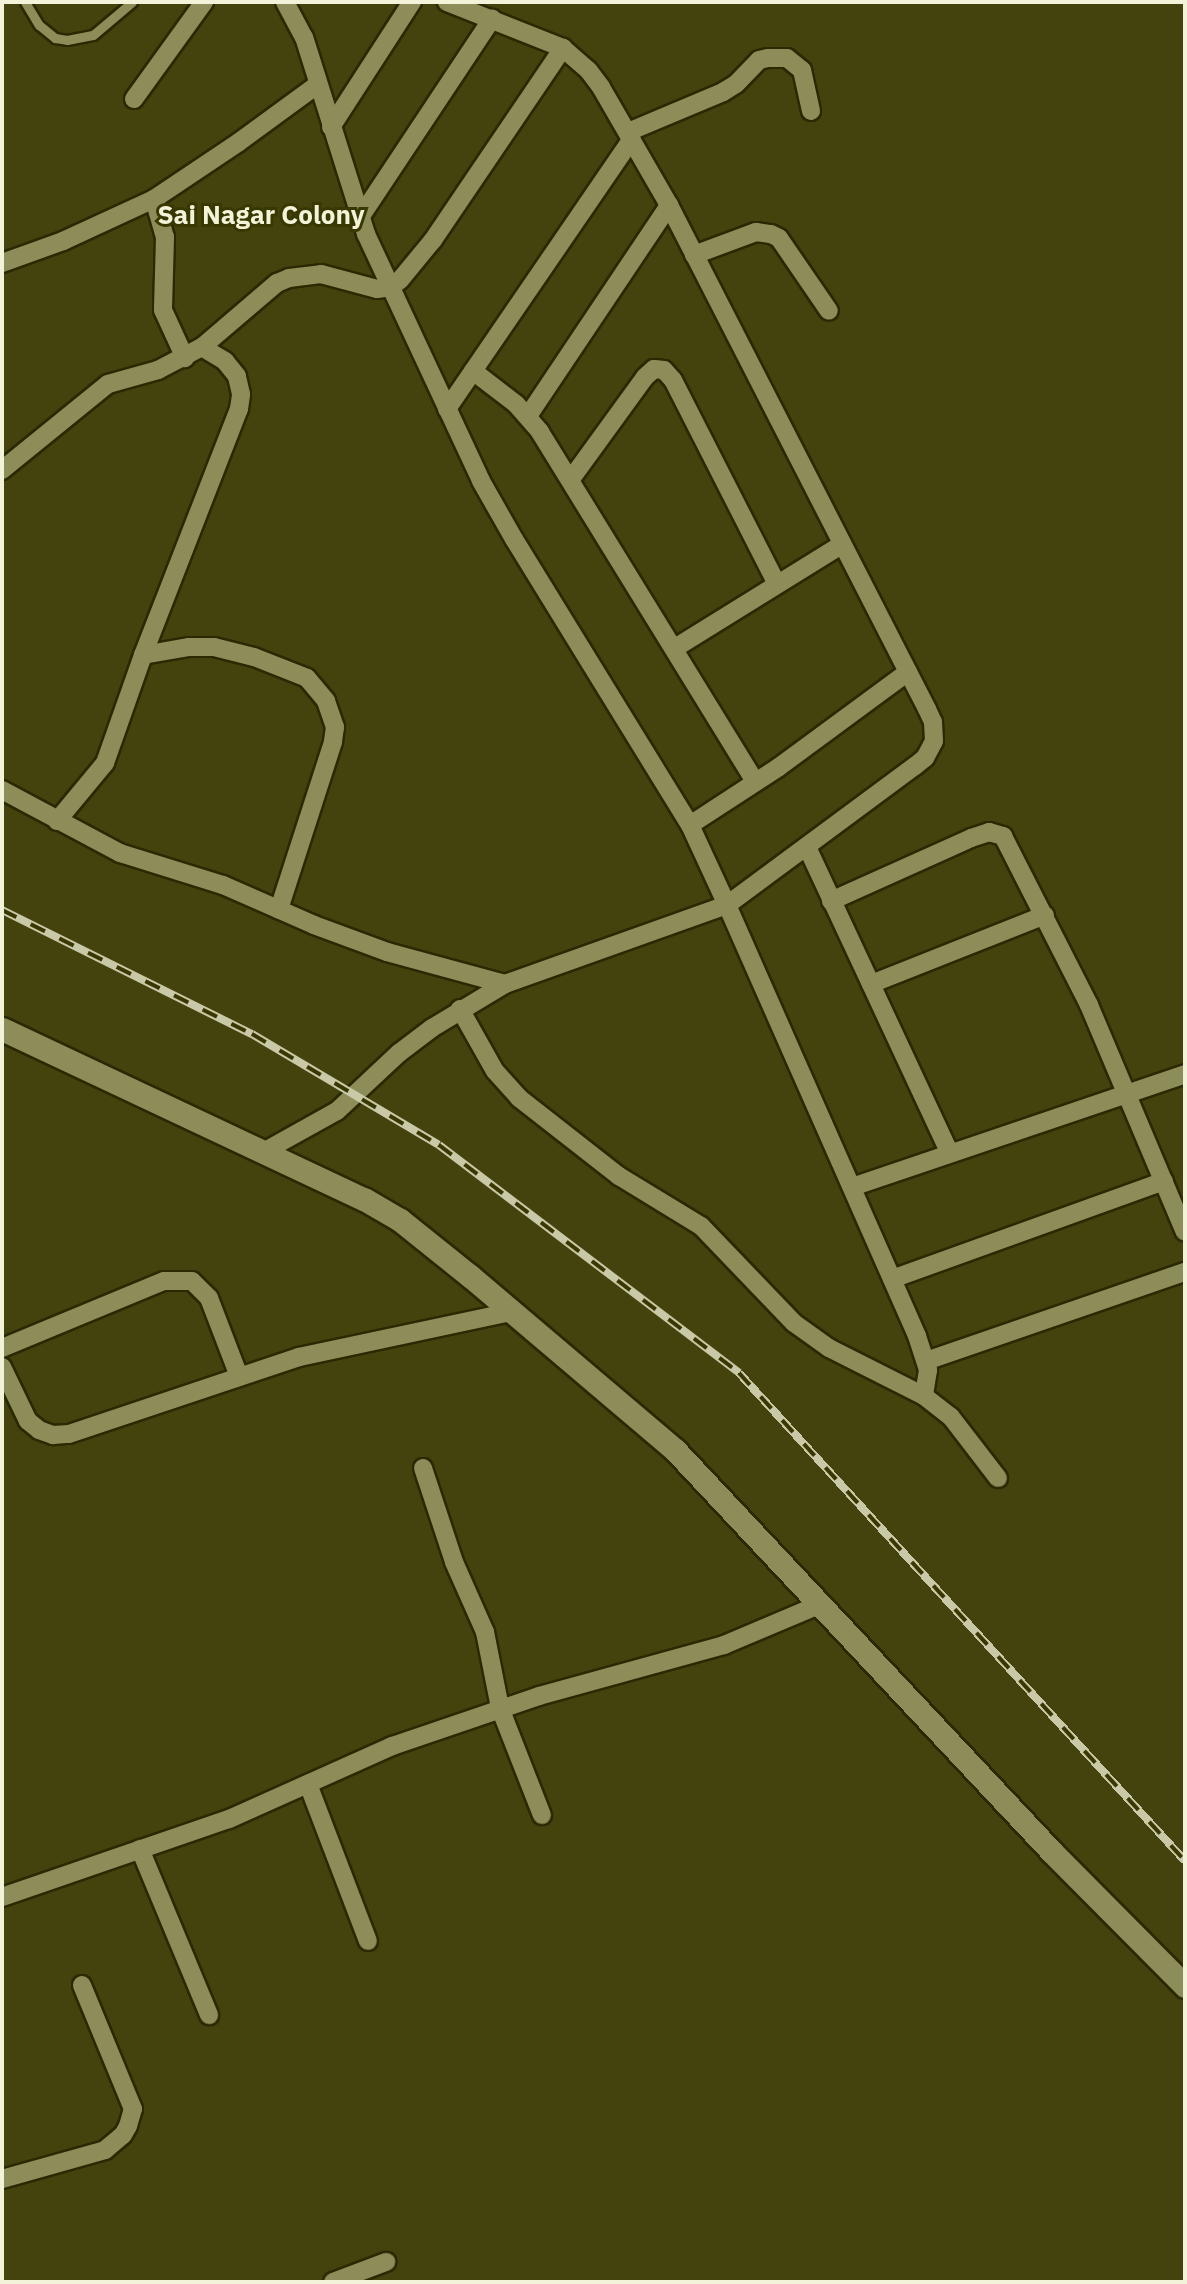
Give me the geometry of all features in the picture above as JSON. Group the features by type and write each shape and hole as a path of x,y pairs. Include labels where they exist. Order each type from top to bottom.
{"street":[{"path":"134,99 204,2"},
{"path":"285,2 304,37 317,85 361,216 447,409 514,539 690,825 727,905 926,1361 928,1380 924,1396"},
{"path":"331,127 412,2"},
{"path":"265,1151 349,1102 399,1053 460,1009 505,984 727,905 915,766 931,747 933,722 908,672 669,205 588,70 563,48 447,2"},
{"path":"361,216 492,19"},
{"path":"2,470 108,384 158,370 185,358 202,347 256,299 289,278 321,274 368,288 391,287 433,240 563,48"},
{"path":"447,409 630,136 723,92 736,84 759,60 768,58 786,58 802,70 811,111"},
{"path":"2,264 63,241 154,199 317,85"},
{"path":"154,199 165,237 163,310 185,358"},
{"path":"528,416 669,205"},
{"path":"694,255 756,233 771,234 779,238 829,311"},
{"path":"57,821 105,763 143,655 239,409 241,394 237,376 225,361 202,347"},
{"path":"571,479 645,377 654,369 664,370 673,380 777,584"},
{"path":"473,371 528,416 571,479 755,782"},
{"path":"674,648 841,545"},
{"path":"143,655 202,647 241,654 292,670 316,686 326,701 335,727 333,742 279,909"},
{"path":"690,825 755,782 908,672"},
{"path":"2,790 120,853 184,871 387,952 505,984"},
{"path":"831,901 989,832 1003,836 1045,915 1127,1093 1185,1232"},
{"path":"807,847 950,1153"},
{"path":"871,984 1045,915"},
{"path":"460,1009 495,1071 540,1116 619,1176 701,1227 794,1323 829,1348 924,1396 951,1417 998,1478"},
{"path":"2,1029 265,1151 364,1199 400,1220 675,1450 1051,1851 1185,1986"},
{"path":"852,1187 1185,1074"},
{"path":"892,1279 1164,1181"},
{"path":"926,1361 1185,1272"},
{"path":"2,1348 164,1281 192,1281 209,1298 239,1376"},
{"path":"2,1367 28,1421 38,1430 53,1435 69,1434 299,1357 511,1312"},
{"path":"423,1468 453,1562 485,1632 500,1708 542,1815"},
{"path":"2,1897 229,1819 392,1746 500,1708 724,1645 821,1604"},
{"path":"308,1784 368,1941"},
{"path":"140,1849 209,2015"},
{"path":"2,2179 105,2150 123,2135 128,2126 133,2109 82,1985"},
{"path":"333,2282 386,2262"}],"lane":[{"path":"25,2 39,25 55,38 67,40 93,35 132,2"}],"railway":[{"path":"2,910 252,1034 439,1145 739,1373 1185,1861"}],"district":[{"name":"Sai Nagar Colony","path":"261,215"}]}
